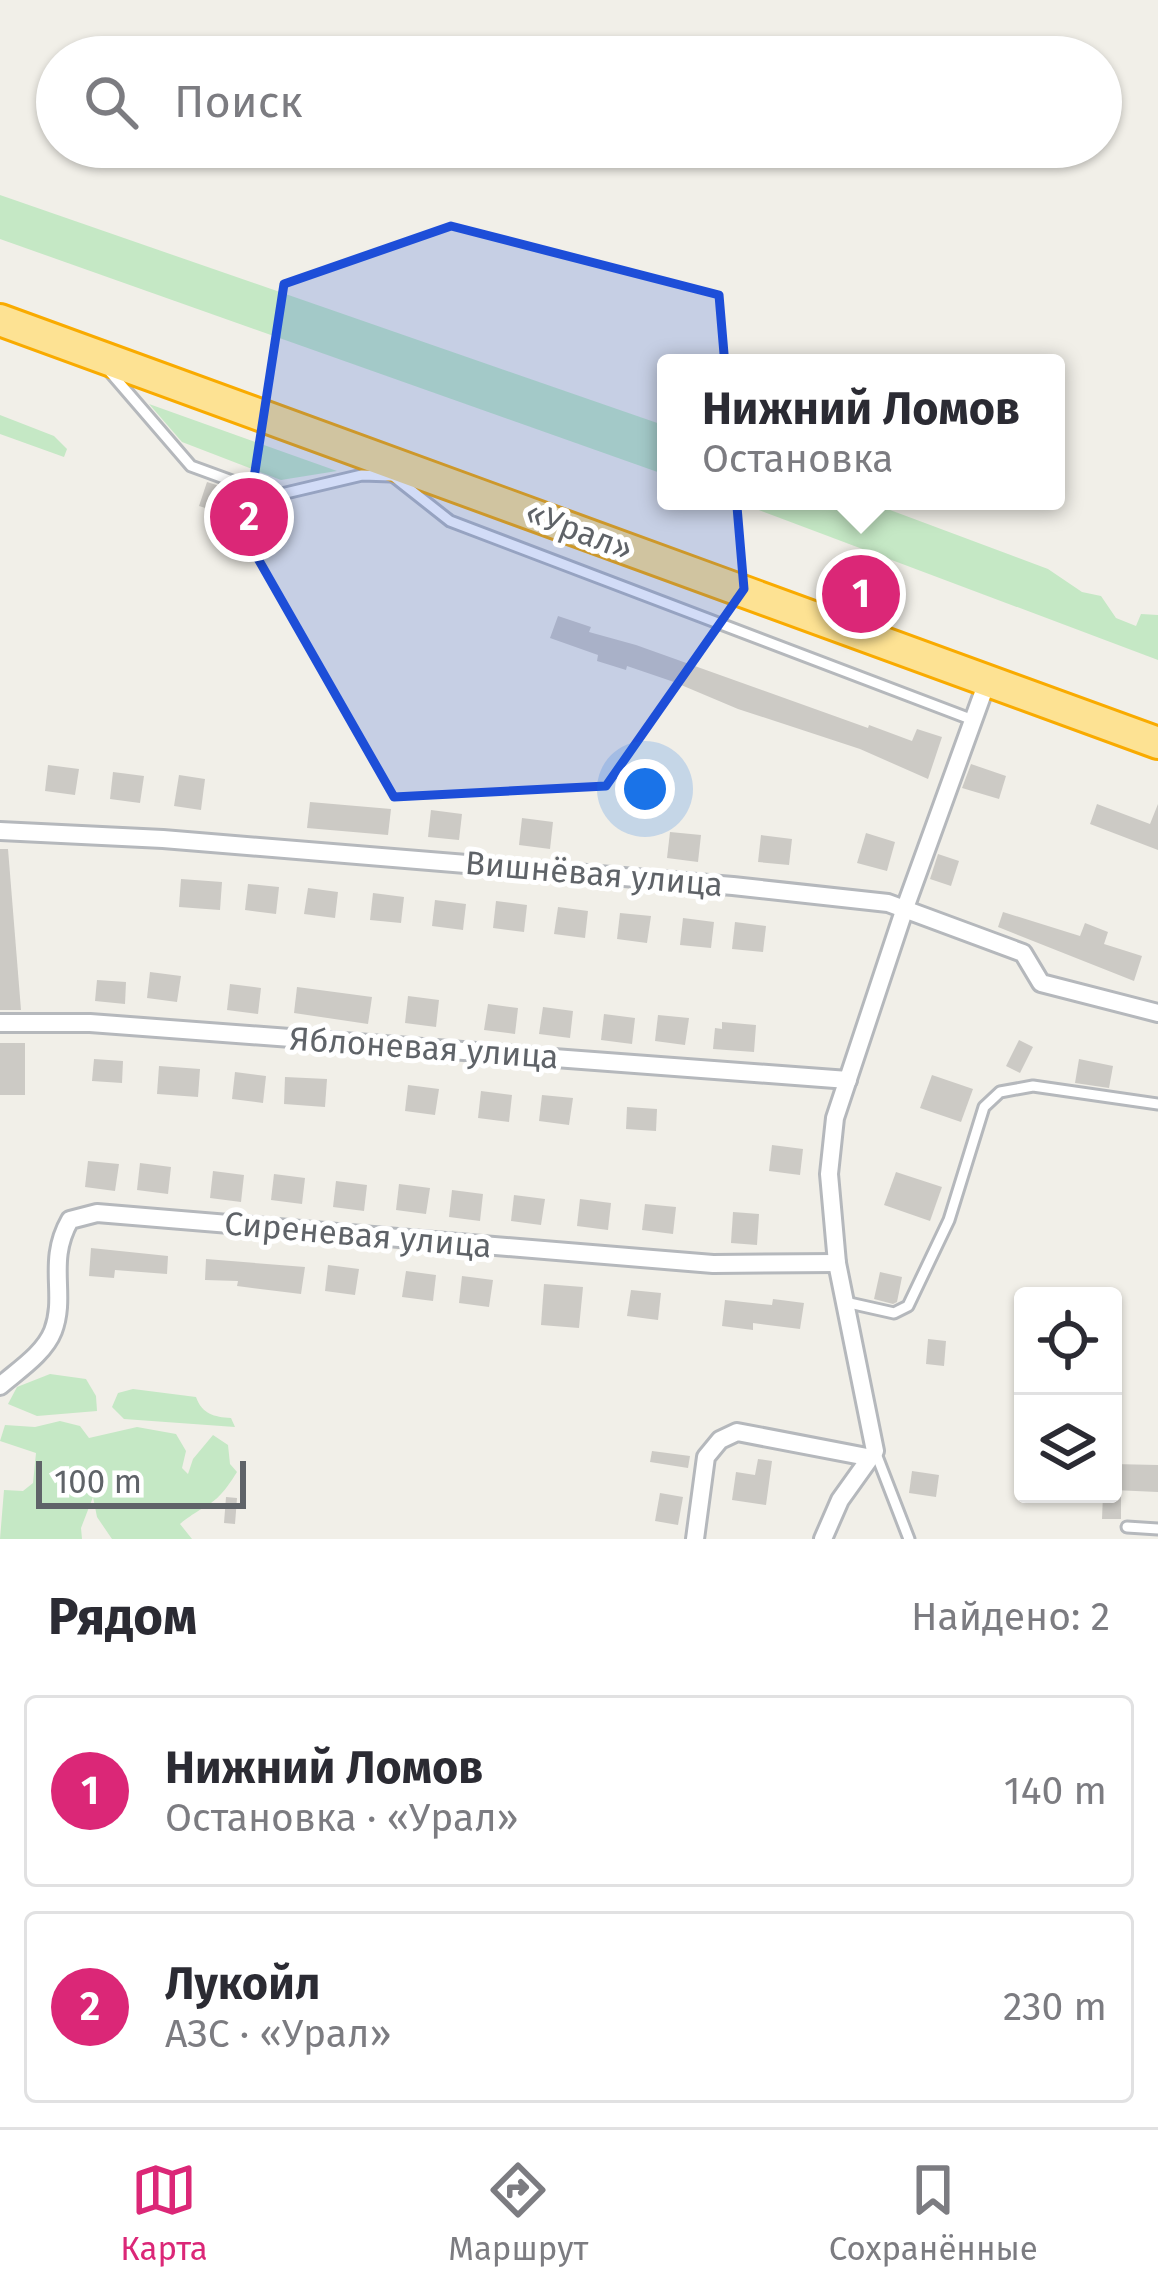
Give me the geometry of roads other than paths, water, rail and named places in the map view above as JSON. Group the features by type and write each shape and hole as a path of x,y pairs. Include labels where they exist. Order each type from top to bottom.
{"highway":[{"name":"«Урал»","path":"0,320 1158,743"}],"street":[{"path":"823,1539 840,1500 871,1454 837,1263 829,1174 835,1118 904,908 987,682"},
{"name":"Вишнёвая улица","path":"0,830 709,884 904,908 1023,953 1041,983 1158,1013"},
{"name":"Яблоневая улица","path":"0,1023 89,1023 848,1080"},
{"name":"Сиреневая улица","path":"0,1386 38,1352 53,1331 57,1242 70,1220 97,1213 713,1264 837,1263"},
{"path":"695,1539 706,1457 720,1440 737,1432 871,1454"}],"lane":[{"path":"95,355 191,466 274,496 362,476 443,481"},
{"path":"393,476 450,521 973,720"},
{"path":"845,1302 894,1312 908,1306 950,1220 984,1107 1000,1092 1033,1086 1158,1104"},
{"path":"871,1454 909,1539"},
{"path":"1127,1527 1158,1529"}],"place":[{"name":"Лукойл","path":"249,517"},
{"name":"Нижний Ломов","path":"861,594"}]}
